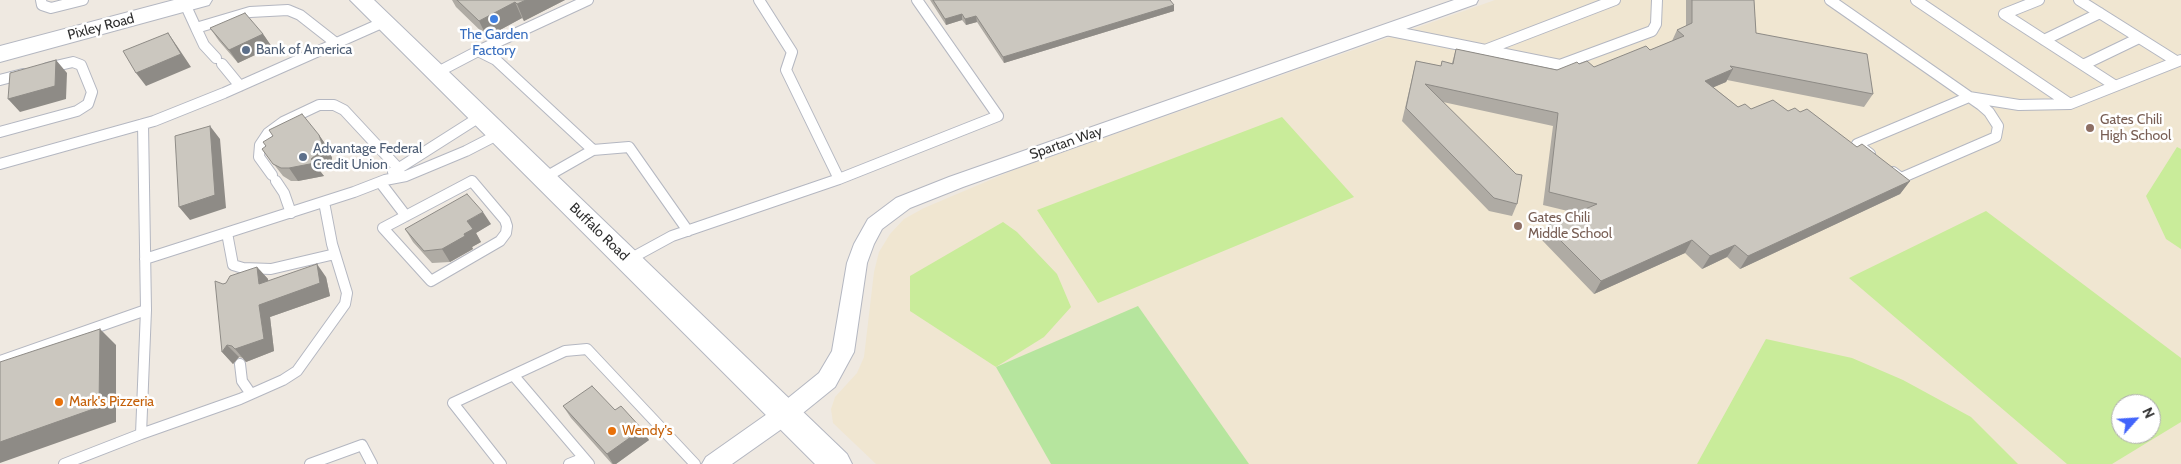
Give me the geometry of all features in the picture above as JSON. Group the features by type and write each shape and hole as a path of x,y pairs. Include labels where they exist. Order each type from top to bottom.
{"main road":[{"name":"Buffalo Road","path":"361,0 836,464"},
{"name":"Pixley Road","path":"0,56 193,2"}],"street":[{"name":"Spartan Way","path":"714,464 785,414 827,380 843,352 857,263 862,250 875,224 898,206 956,182 1470,0"}],"lane":[{"path":"41,0 42,5 51,8 83,0"},
{"path":"436,73 478,51 588,0"},
{"path":"759,0 792,52 786,70 839,179"},
{"path":"627,260 672,236 839,179 998,116 917,0"},
{"path":"1484,50 1615,0"},
{"path":"1386,30 1553,65 1566,64 1652,31 1656,24 1657,0"},
{"path":"1830,0 1969,97 1989,112 1998,126 1996,137 1901,178 1857,144 1969,97 2019,105 2070,104 2178,60"},
{"path":"1916,0 2070,104"},
{"path":"2039,0 2004,14 2114,85"},
{"path":"2079,0 2178,60"},
{"path":"193,2 196,28 204,45 240,86"},
{"path":"196,28 250,12 278,9 300,14 337,44"},
{"path":"2044,40 2100,13"},
{"path":"0,164 143,124 185,109 384,22"},
{"path":"2083,65 2139,38"},
{"path":"478,51 496,60 593,150"},
{"path":"0,80 78,62 92,92 88,104 81,109 0,132"},
{"path":"291,212 284,193 259,157 260,145 268,133 282,122 319,105 334,105 346,112 398,168"},
{"path":"141,434 146,310 143,124"},
{"path":"382,181 398,168 490,125"},
{"path":"145,259 324,202 382,181 406,176 430,166 490,125"},
{"path":"544,178 593,150 629,147 688,231"},
{"path":"382,181 406,216"},
{"path":"472,181 505,220 507,226 506,233 500,241 431,282 383,228 406,216 472,181"},
{"path":"64,464 251,394 283,380 297,371 345,304 347,293 335,254 324,202"},
{"path":"227,233 233,269 271,269 335,254"},
{"path":"0,361 146,310"},
{"path":"501,464 496,460 478,433 454,403 565,351 587,349 695,464"},
{"path":"240,364 242,381 251,394"},
{"path":"514,376 586,461"},
{"path":"310,464 362,445 372,464"},
{"path":"569,464 586,461"}],"shaded area":[{"name":"Gates Chili Middle School","path":"1495,0 2181,0 2181,464 876,464 833,423 831,409 835,397 857,373 864,357 874,272 879,252 890,234 904,219 924,208 1016,169"}],"green space":[{"path":"1282,117 1354,197 1098,303 1037,210"},
{"path":"2177,147 2181,149 2181,249 2166,239 2146,196"},
{"path":"1986,211 2181,358 2181,422 2161,434 2161,394 2111,394 2111,444 2145,444 2112,464 2067,464 1849,278"},
{"path":"1003,222 1017,232 1057,274 1071,307 1044,337 996,367 910,311 910,276"},
{"path":"1138,306 1249,464 1051,464 996,367"},
{"path":"1766,339 1852,358 1903,380 1971,417 2018,464 1697,464"}],"building":[{"path":"457,0 526,0 517,4 515,2 479,21"},
{"path":"933,0 1170,0 1174,5 1003,57 976,16 965,19 962,14 945,19"},
{"name":"Gates Chili Middle School","path":"1692,0 1754,0 1756,33 1867,54 1873,94 1730,66 1733,69 1705,81 1738,107 1745,104 1751,109 1773,100 1788,111 1795,108 1800,112 1807,109 1857,147 1862,144 1910,181 1748,256 1735,245 1710,256 1692,240 1601,281 1546,226 1597,204 1549,192 1558,113 1425,84 1516,174 1522,175 1517,204 1494,198 1406,108 1416,61 1441,66 1442,61 1453,64 1456,49 1557,70 1577,62 1579,64 1587,61 1594,67 1646,46 1650,50 1684,36 1677,30 1692,23"},
{"path":"245,13 263,34 229,50 210,28"},
{"path":"168,33 181,54 136,73 123,51"},
{"path":"56,60 55,86 8,99 10,73"},
{"path":"302,114 319,135 323,146 322,150 311,159 315,163 281,168 273,164 262,149 266,146 263,142 273,136 269,130"},
{"path":"210,126 215,195 179,207 175,136"},
{"path":"467,194 483,212 467,221 473,229 464,234 465,236 442,249 424,251 405,229"},
{"path":"317,264 320,283 259,305 264,339 235,349 227,345 222,352 215,281 223,284 226,283 230,276 257,267 259,284"},
{"name":"Mark's Pizzeria","path":"100,329 99,407 0,442 0,362"},
{"name":"Wendy's","path":"592,386 615,410 621,406 642,429 607,454 563,406"}],"place":[{"name":"The Garden Factory","path":"494,19"},
{"name":"Bank of America","path":"246,50"},
{"name":"Gates Chili High School","path":"2090,128"},
{"name":"Advantage Federal Credit Union","path":"303,157"},
{"name":"Gates Chili Middle School","path":"1518,226"},
{"name":"Mark's Pizzeria","path":"59,402"},
{"name":"Wendy's","path":"612,431"}]}
